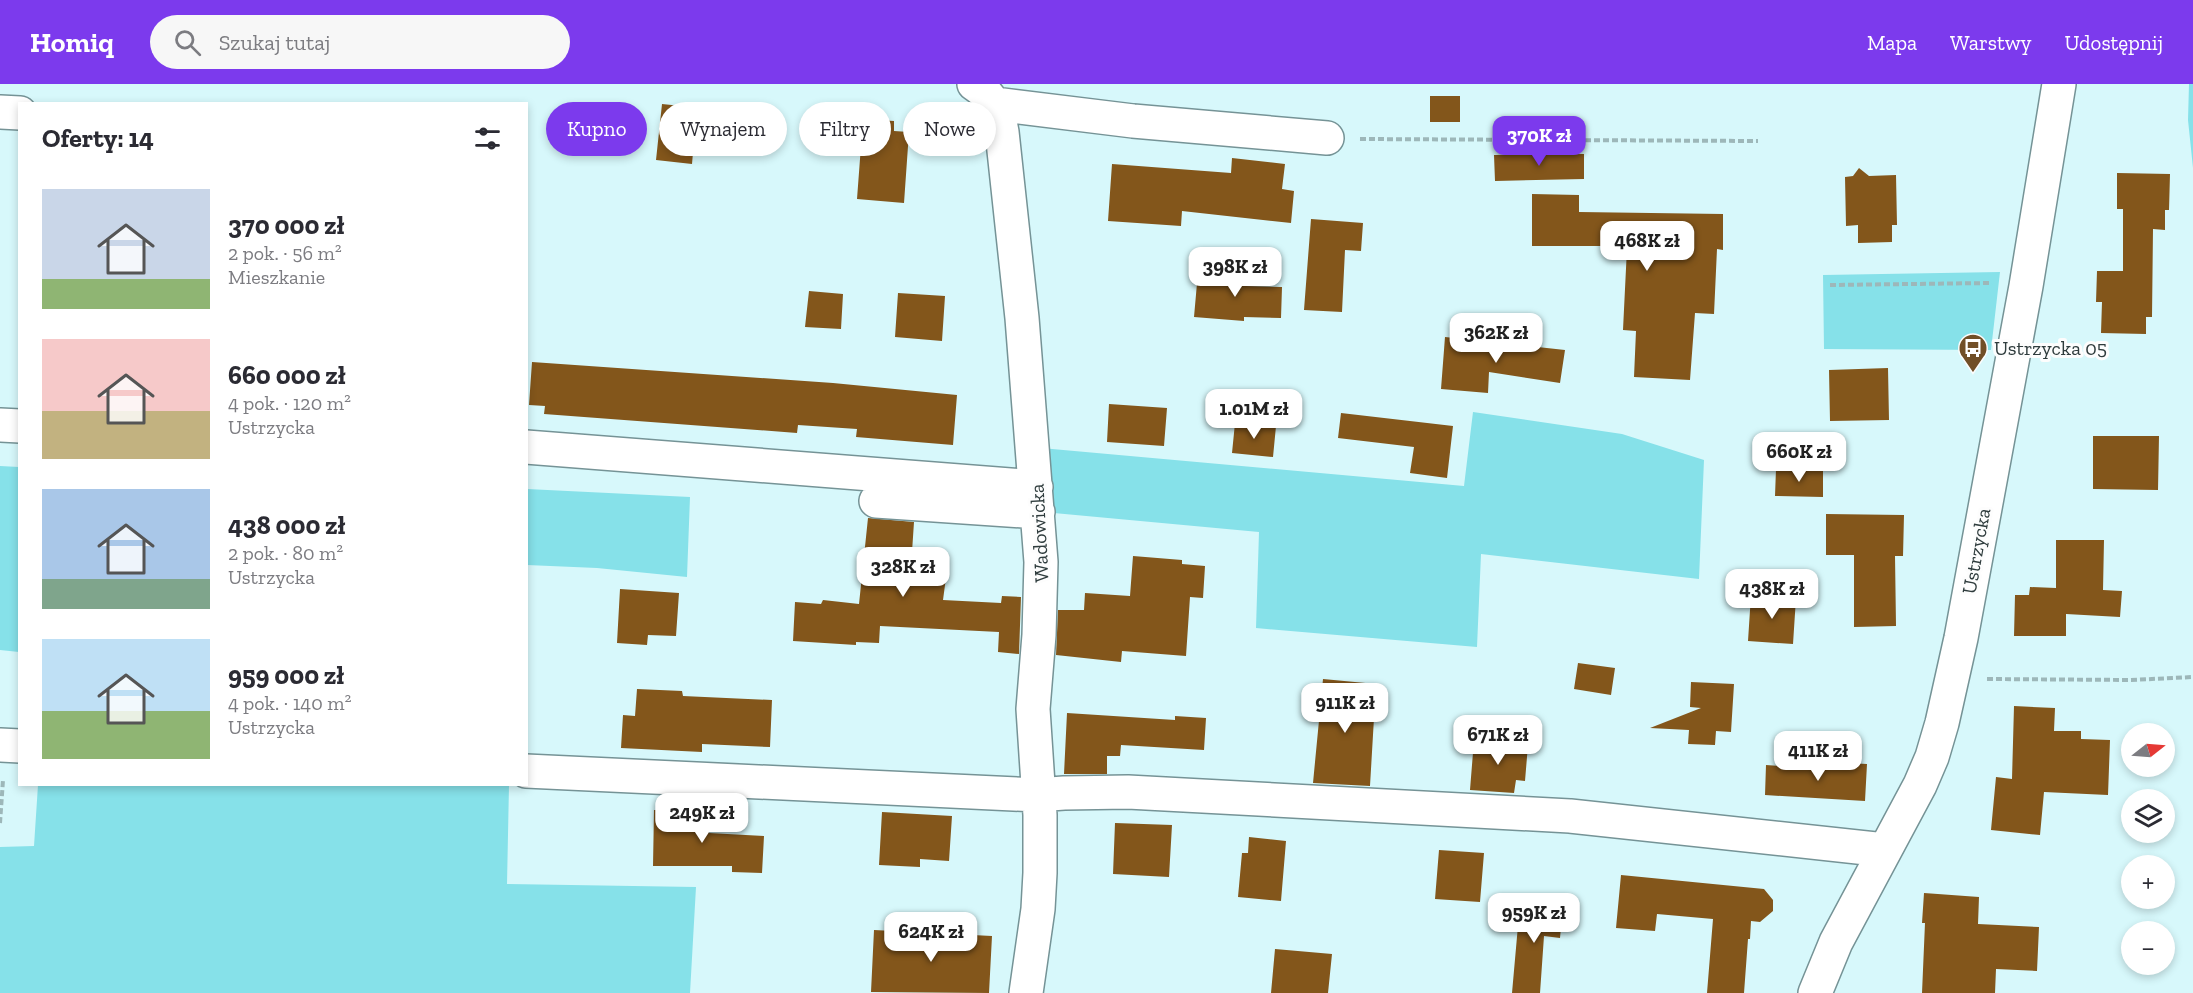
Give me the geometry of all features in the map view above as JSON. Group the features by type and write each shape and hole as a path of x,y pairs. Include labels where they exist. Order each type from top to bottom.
{"street":[{"name":"Ustrzycka","path":"1815,993 1836,942 1920,785 1932,757 1953,673 2026,286 2059,84"},
{"path":"985,94 1133,121 1327,138"},
{"name":"Wadowicka","path":"985,94 1002,132 1015,244 1037,499 1042,590 1033,709 1040,826 1040,873 1038,909 1026,993"},
{"path":"0,112 18,113"},
{"path":"0,425 18,426"},
{"path":"528,447 1037,499"},
{"path":"876,501 1037,499"},
{"path":"528,771 1037,795 1128,792 1570,816 1885,850"}],"path":[{"path":"1327,138 1758,141"},
{"path":"1830,285 1998,283 2026,286"},
{"path":"1953,673 1992,680 2131,680 2193,677"},
{"path":"0,823 8,754"}],"shaded area":[{"path":"2189,84 2193,84 2193,168 2188,120"},
{"path":"2000,272 1991,350 1824,349 1823,275"},
{"path":"1473,412 1622,434 1704,460 1699,579 1481,554 1477,647 1256,628 1259,532 1043,512 1041,448 1464,486"},
{"path":"0,466 18,467 18,652 0,650"},
{"path":"528,489 690,497 687,577 597,568 528,565"},
{"path":"38,786 509,786 507,884 696,887 690,993 0,993 0,847 34,846"}],"building":[{"path":"1430,96 1460,96 1460,122 1430,122"},
{"path":"891,121 894,121 894,131 903,132 903,156 907,156 904,203 857,199 860,156 891,156"},
{"path":"659,132 659,156 693,156 692,164 656,160"},
{"path":"1584,154 1584,179 1495,181 1494,155"},
{"path":"1232,158 1285,164 1282,189 1294,191 1291,223 1182,211 1181,226 1108,221 1112,164 1231,173"},
{"path":"1859,168 1869,176 1896,175 1897,225 1892,225 1892,242 1858,243 1858,225 1846,226 1845,177 1853,176"},
{"path":"2117,173 2170,174 2169,210 2165,210 2165,230 2153,229 2152,317 2146,317 2146,334 2101,333 2102,302 2096,302 2097,271 2123,271 2123,209 2117,209"},
{"path":"1532,194 1579,195 1579,212 1723,214 1723,250 1717,249 1714,314 1695,313 1690,380 1634,377 1636,331 1623,330 1627,248 1621,248 1622,246 1532,246"},
{"path":"1311,219 1363,223 1361,251 1345,250 1342,312 1304,310"},
{"path":"1198,272 1247,276 1246,286 1282,287 1281,318 1244,317 1244,321 1194,317"},
{"path":"809,291 843,294 841,329 805,327"},
{"path":"898,293 945,296 942,341 895,337"},
{"path":"1445,337 1565,350 1560,383 1489,372 1488,393 1441,389"},
{"path":"532,362 833,383 957,395 953,445 856,437 857,429 798,425 797,433 544,414 545,406 529,405"},
{"path":"1888,368 1889,420 1830,421 1829,370"},
{"path":"1109,404 1167,408 1164,446 1107,442"},
{"path":"1341,413 1453,426 1447,478 1410,473 1414,447 1338,438"},
{"path":"1235,423 1276,426 1273,457 1232,453"},
{"path":"2093,436 2159,436 2158,490 2093,489"},
{"path":"1776,469 1823,471 1823,497 1775,496"},
{"path":"1826,514 1904,515 1903,556 1895,556 1896,626 1854,627 1854,555 1826,555"},
{"path":"868,518 914,522 912,552 949,555 943,600 1001,603 1002,596 1021,597 1019,654 998,652 999,632 880,626 879,643 856,642 856,645 793,641 795,602 821,604 823,600 859,604"},
{"path":"2056,540 2104,540 2103,590 2122,591 2120,617 2066,614 2066,636 2014,636 2015,595 2029,595 2030,587 2056,588"},
{"path":"1133,556 1182,560 1182,564 1205,566 1203,598 1190,597 1186,656 1122,651 1121,662 1056,655 1058,610 1084,610 1085,593 1130,596"},
{"path":"620,589 679,593 676,636 648,635 647,645 617,643"},
{"path":"1751,595 1796,598 1793,644 1748,641"},
{"path":"1578,663 1615,668 1611,695 1574,689"},
{"path":"1323,679 1376,684 1370,786 1313,783"},
{"path":"1691,682 1734,684 1731,732 1716,731 1715,745 1688,744 1689,730 1650,728 1701,708 1690,707"},
{"path":"637,689 682,691 683,696 772,700 770,747 702,744 702,752 621,748 623,715 635,716"},
{"path":"2014,706 2055,708 2054,731 2081,731 2081,739 2110,740 2108,795 2044,792 2040,835 1991,830 1996,777 2012,779"},
{"path":"1067,713 1175,720 1175,716 1206,718 1204,750 1121,745 1120,756 1107,756 1107,774 1064,774"},
{"path":"1474,740 1528,745 1525,781 1516,780 1514,793 1470,790"},
{"path":"1829,762 1867,764 1865,801 1765,795 1766,765 1829,769"},
{"path":"654,810 709,811 709,833 764,836 762,873 732,872 732,866 653,866"},
{"path":"882,812 952,816 949,861 920,859 920,867 879,865"},
{"path":"1115,823 1172,825 1169,877 1113,874"},
{"path":"1249,837 1286,841 1281,901 1238,897 1242,853 1248,853"},
{"path":"1439,850 1484,853 1480,902 1435,899"},
{"path":"1621,875 1764,889 1773,900 1773,911 1760,922 1751,921 1744,993 1707,993 1713,919 1657,914 1655,931 1616,928"},
{"path":"1924,893 1979,897 1978,924 2039,927 2037,971 1996,969 1995,993 1922,993"},
{"path":"1520,903 1563,907 1560,938 1544,936 1540,993 1512,993"},
{"path":"874,930 992,936 989,993 871,992"},
{"path":"1275,949 1332,954 1328,993 1271,993"}],"place":[{"name":"Ustrzycka 05","path":"1973,374"}]}
